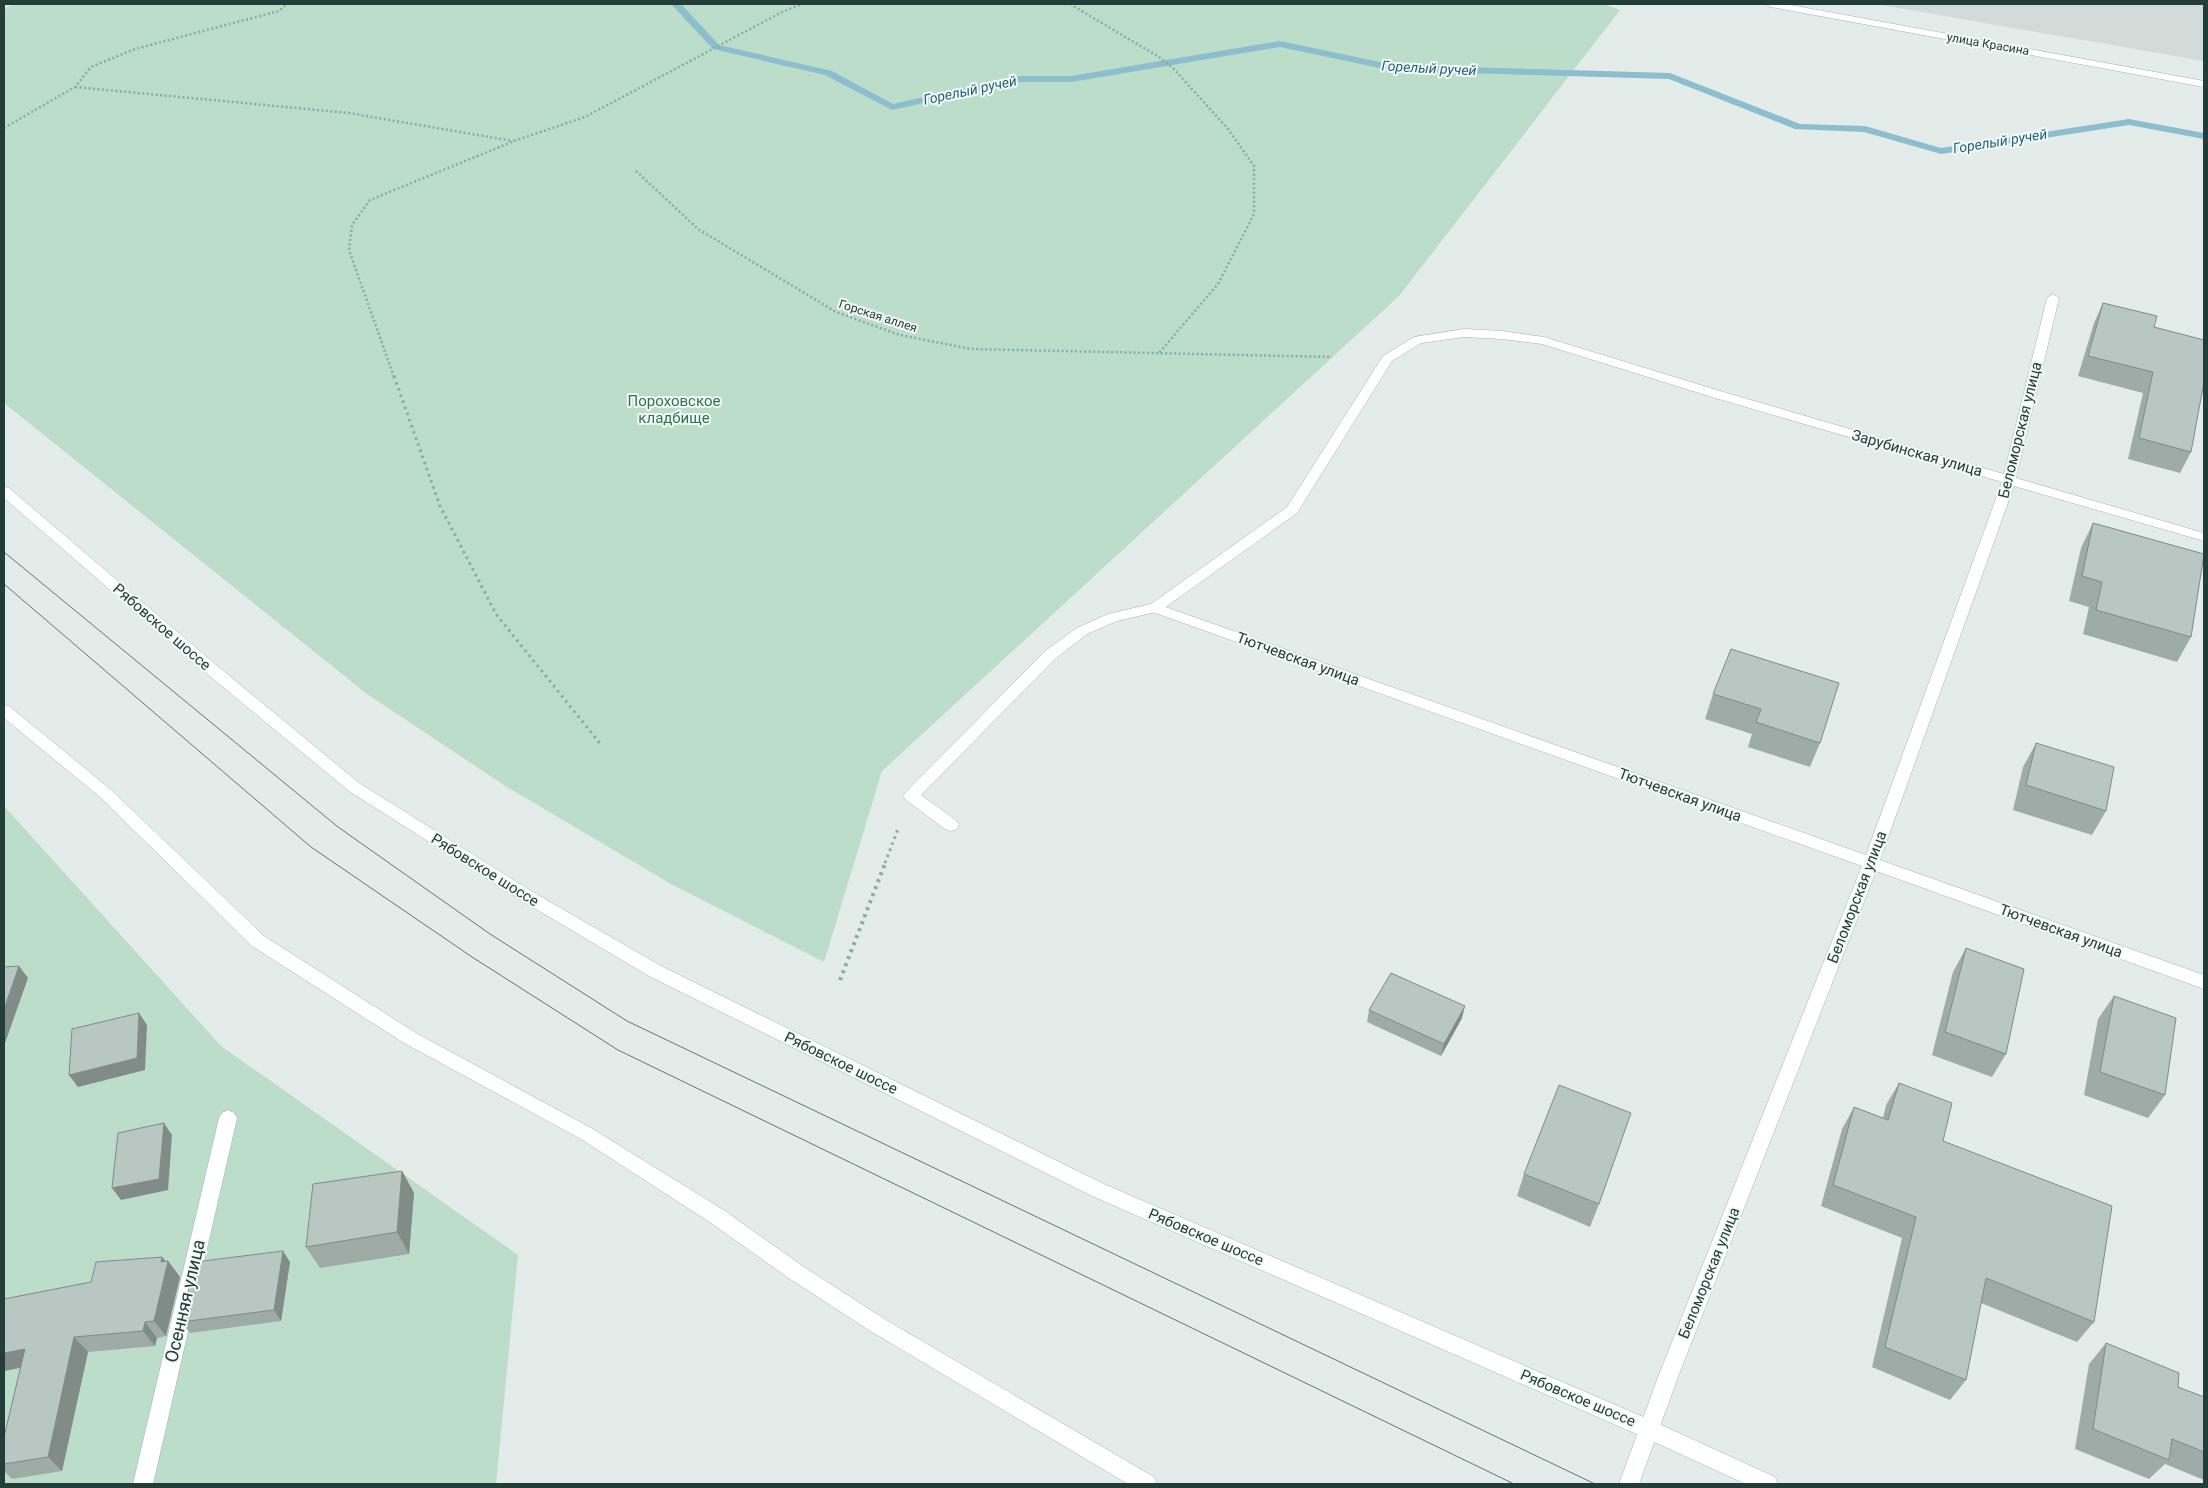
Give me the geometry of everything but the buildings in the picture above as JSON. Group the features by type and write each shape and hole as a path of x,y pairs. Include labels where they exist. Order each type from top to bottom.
{"street":[{"name":"улица Красина","path":"1771,4 2204,84"},
{"name":"Беломорская улица","path":"1629,1484 1648,1429 1871,863 2009,480 2052,298"},
{"name":"Зарубинская улица","path":"1155,608 1292,510 1388,359 1418,340 1464,333 1502,335 1544,341 1716,394 2204,537"},
{"name":"Рябовское шоссе","path":"4,491 210,668 354,787 525,895 655,971 1098,1190 1648,1429 1768,1484"},
{"path":"951,825 911,796 1050,655 1082,631 1114,617 1155,608"},
{"name":"Тютчевская улица","path":"1155,608 2204,982"},
{"path":"4,710 105,793 258,940 410,1038 587,1134 718,1217 797,1273 879,1326 1147,1484"},
{"name":"Осенняя улица","path":"143,1484 228,1118"}],"path":[{"path":"4,128 75,87 91,67 135,49 279,11 287,4"},
{"path":"602,746 496,614 440,506 350,250 352,225 370,200 514,141 585,118 782,12 802,4"},
{"path":"1070,4 1159,57 1173,68 1228,129 1254,166 1254,214 1218,284 1159,353"},
{"path":"75,87 348,113 514,141"},
{"name":"Горская аллея","path":"636,171 698,229 836,312 900,335 971,349 1332,357"},
{"path":"840,980 911,796"}],"shaded area":[{"path":"1875,4 2204,4 2204,61"}],"green space":[{"name":"Пороховское кладбище","path":"14,4 1604,4 1620,10 1399,296 882,771 824,962 671,884 507,787 367,694 4,403 4,9"},
{"path":"4,806 221,1046 518,1255 496,1484 4,1484"}],"waterway":[{"name":"Горелый ручей","path":"676,4 716,47 828,73 892,107 1017,79 1071,79 1280,44 1394,68 1670,76 1799,127 1865,129 1941,151 2129,122 2204,136"}],"tram line":[{"path":"4,552 338,827 490,934 627,1021 1595,1484"},
{"path":"4,584 311,847 472,957 618,1050 1514,1484"}]}
